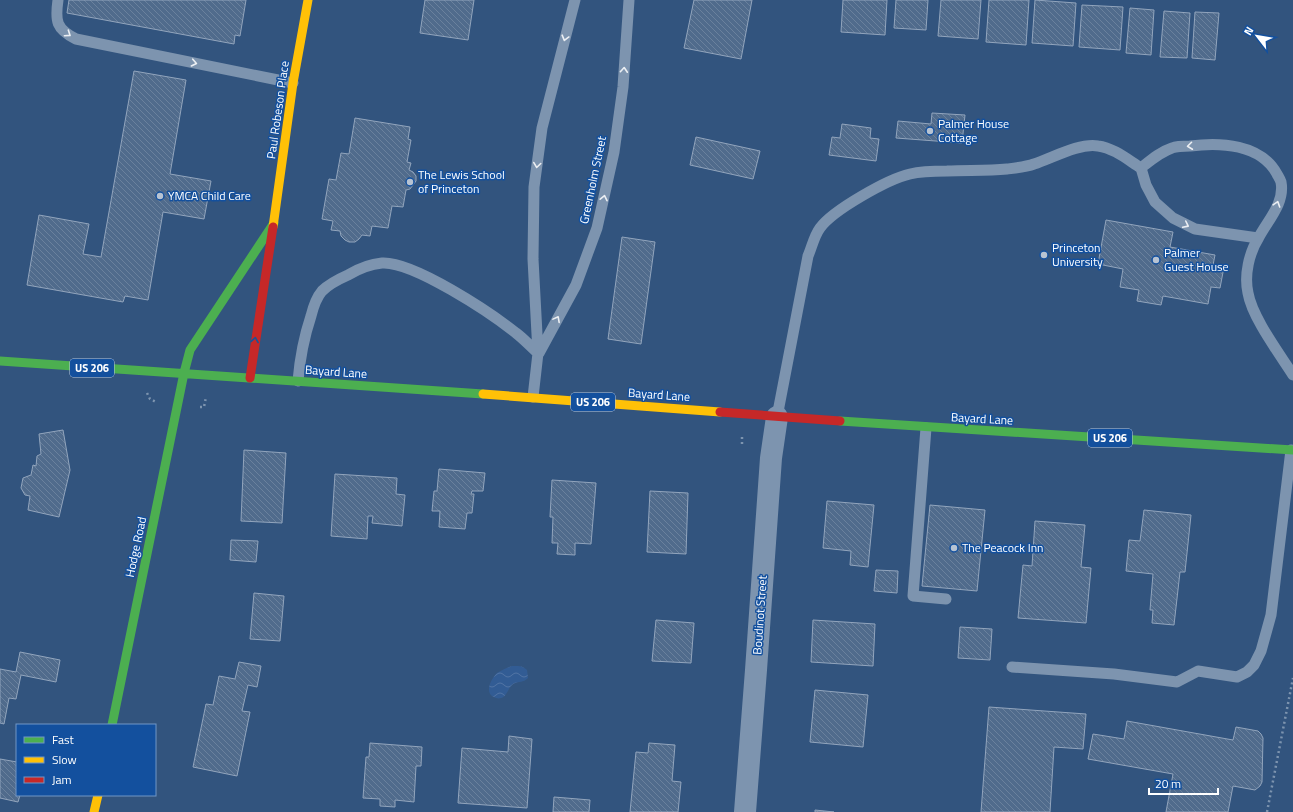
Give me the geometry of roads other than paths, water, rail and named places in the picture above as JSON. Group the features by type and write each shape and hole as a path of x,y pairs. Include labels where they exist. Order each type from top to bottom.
{"main road":[{"name":"Paul Robeson Place","path":"250,378 274,223 293,83 308,0"},
{"name":"Paul Robeson Place","path":"184,373 190,350 274,223"},
{"name":"Bayard Lane","path":"0,361 533,397 777,418 1292,450"},
{"name":"Hodge Road","path":"112,724 184,373"},
{"path":"94,812 98,796"}],"street":[{"name":"Boudinot Street","path":"745,812 771,458 777,418"}],"lane":[{"path":"58,0 56,14 59,25 65,34 76,39 293,83"},
{"name":"Greenholm Street","path":"533,397 538,353 533,260 534,187 542,128 575,0"},
{"name":"Greenholm Street","path":"538,353 576,285 597,228 614,152 622,94 629,0"},
{"path":"1141,168 1156,156 1172,148 1207,144 1236,147 1254,152 1272,166 1281,181 1281,193 1276,210 1258,238 1250,258 1246,277 1248,293 1254,312 1293,375"},
{"path":"777,418 808,256 814,240 820,228 832,216 862,196 895,178 911,173 1007,168 1033,164 1082,147 1098,146 1112,150 1141,168 1146,185 1155,202 1173,218 1195,229 1258,238"},
{"path":"298,382 303,339 314,306 322,292 337,280 358,269 382,263 401,266 421,274 446,288 491,315 516,333 538,353"},
{"path":"926,428 913,596 946,599"},
{"path":"1012,667 1114,674 1177,682 1198,671 1237,677 1247,672 1254,664 1261,651 1271,614 1292,450"}],"water":[{"path":"512,666 520,666 525,668 527,670 528,678 524,681 513,684 505,696 501,698 496,698 491,695 489,689 491,682 497,673"}],"place":[{"name":"Palmer House Cottage","path":"930,131"},
{"name":"The Lewis School of Princeton","path":"410,182"},
{"name":"YMCA Child Care","path":"160,196"},
{"name":"Princeton University","path":"1044,255"},
{"name":"Palmer Guest House","path":"1156,260"},
{"name":"The Peacock Inn","path":"954,548"}]}
